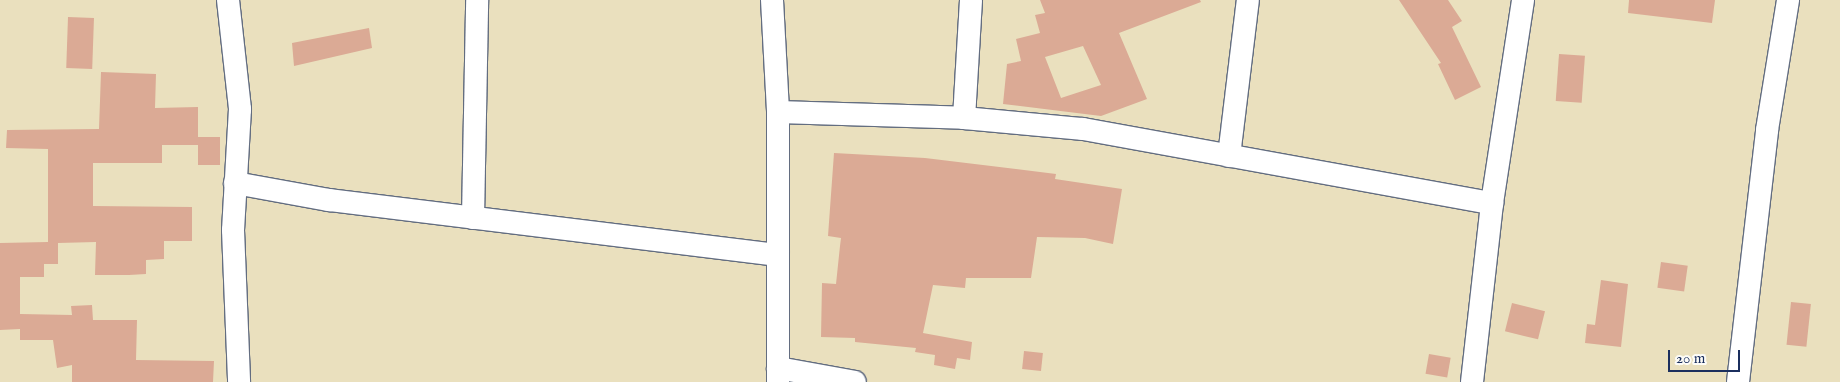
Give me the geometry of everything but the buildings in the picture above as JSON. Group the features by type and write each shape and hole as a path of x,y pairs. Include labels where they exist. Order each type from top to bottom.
{"street":[{"path":"228,0 240,109 233,230 239,382"},
{"path":"473,218 477,0"},
{"path":"772,0 778,112 778,375 855,382"},
{"path":"964,118 971,0"},
{"path":"1229,156 1248,0"},
{"path":"1472,382 1492,203 1523,0"},
{"path":"1738,382 1767,130 1788,0"},
{"path":"778,112 964,118 1083,129 1492,203"},
{"path":"236,184 329,200 778,255"}]}
